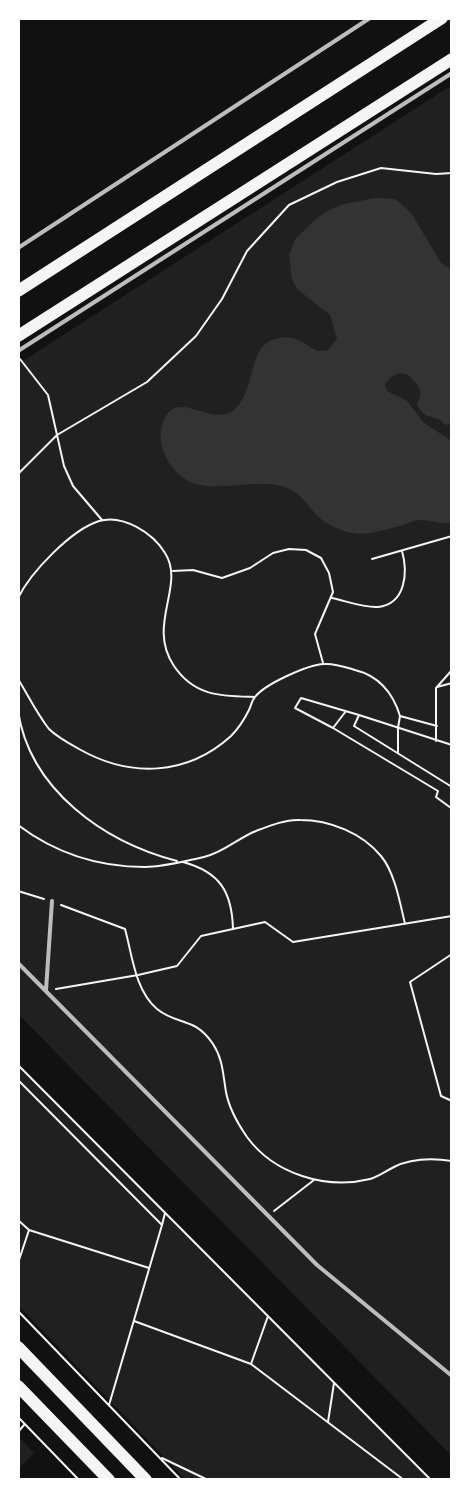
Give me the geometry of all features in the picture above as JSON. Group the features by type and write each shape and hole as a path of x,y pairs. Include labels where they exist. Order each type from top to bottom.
{"main road":[{"path":"18,291 442,18"},
{"path":"18,336 452,59"},
{"path":"18,1347 146,1480"},
{"path":"18,1386 109,1480"}],"lane":[{"path":"18,248 370,18"},
{"path":"18,351 452,73"},
{"path":"45,991 52,901"},
{"path":"18,963 317,1265 452,1376"}],"path":[{"path":"18,474 57,435 147,382 196,336 222,298 247,251 289,205 336,182 381,168 436,174 452,173"},
{"path":"18,357 48,395 64,466 73,486 102,520"},
{"path":"18,598 49,556 91,525 102,520 117,521 140,528 152,536 166,554 172,571 164,613 163,639 165,651 173,665 187,681 208,694 255,697"},
{"path":"372,560 452,536"},
{"path":"172,571 193,570 222,578 250,568 273,553 289,549 306,550 321,558 329,573 333,592 315,634 323,664"},
{"path":"331,598 380,607 393,600 404,585 406,566 402,551"},
{"path":"18,679 50,730 94,757 114,765 155,769 183,764 219,745 232,734 249,712 255,697 283,677 323,664 367,673 385,686 397,705 400,716 398,753"},
{"path":"436,741 436,688 452,670"},
{"path":"436,688 452,683"},
{"path":"452,745 301,698 296,708 438,791 436,797 451,808 452,806"},
{"path":"18,711 29,749 39,767 78,813 106,833 155,855 198,866 213,875 228,896 232,910 233,929"},
{"path":"333,728 346,711"},
{"path":"359,715 354,726 452,787"},
{"path":"400,716 437,726"},
{"path":"18,825 53,848 115,865 147,867 207,857 254,832 276,824 299,819 331,825 357,835 381,857 395,886 405,924"},
{"path":"18,891 52,901 125,929 142,989 157,1009 196,1026 212,1042 221,1061 229,1103 247,1138 280,1166 314,1180 338,1182 371,1179 403,1163 416,1160 452,1161"},
{"path":"45,991 177,966 201,936 265,922 293,942 451,918"},
{"path":"452,954 410,982 441,1096 452,1101"},
{"path":"18,1065 430,1479"},
{"path":"18,1080 162,1225"},
{"path":"268,1216 314,1180"},
{"path":"109,1405 165,1213"},
{"path":"18,1220 29,1230 149,1268"},
{"path":"18,1263 29,1230"},
{"path":"18,1311 182,1480"},
{"path":"251,1364 268,1316"},
{"path":"134,1321 251,1364 404,1480"},
{"path":"328,1422 334,1382"},
{"path":"18,1417 79,1480"},
{"path":"18,1432 24,1424"},
{"path":"159,1457 208,1480"}],"shaded area":[{"path":"452,85 452,1456 18,1014 18,364"},
{"path":"375,198 394,199 412,214 441,263 452,270 452,420 448,425 425,415 417,406 420,396 419,387 406,374 395,375 385,384 387,391 407,401 424,423 452,441 452,523 419,520 372,533 346,532 325,522 302,498 285,487 269,484 204,485 189,481 177,472 163,449 161,430 167,414 175,408 184,407 215,414 225,414 234,410 245,393 259,352 272,340 291,338 317,351 328,350 337,339 330,315 297,289 292,279 289,255 296,238 329,210 344,204"},
{"path":"18,1065 431,1480 186,1480 18,1305"},
{"path":"18,1436 34,1453 18,1469"}]}
